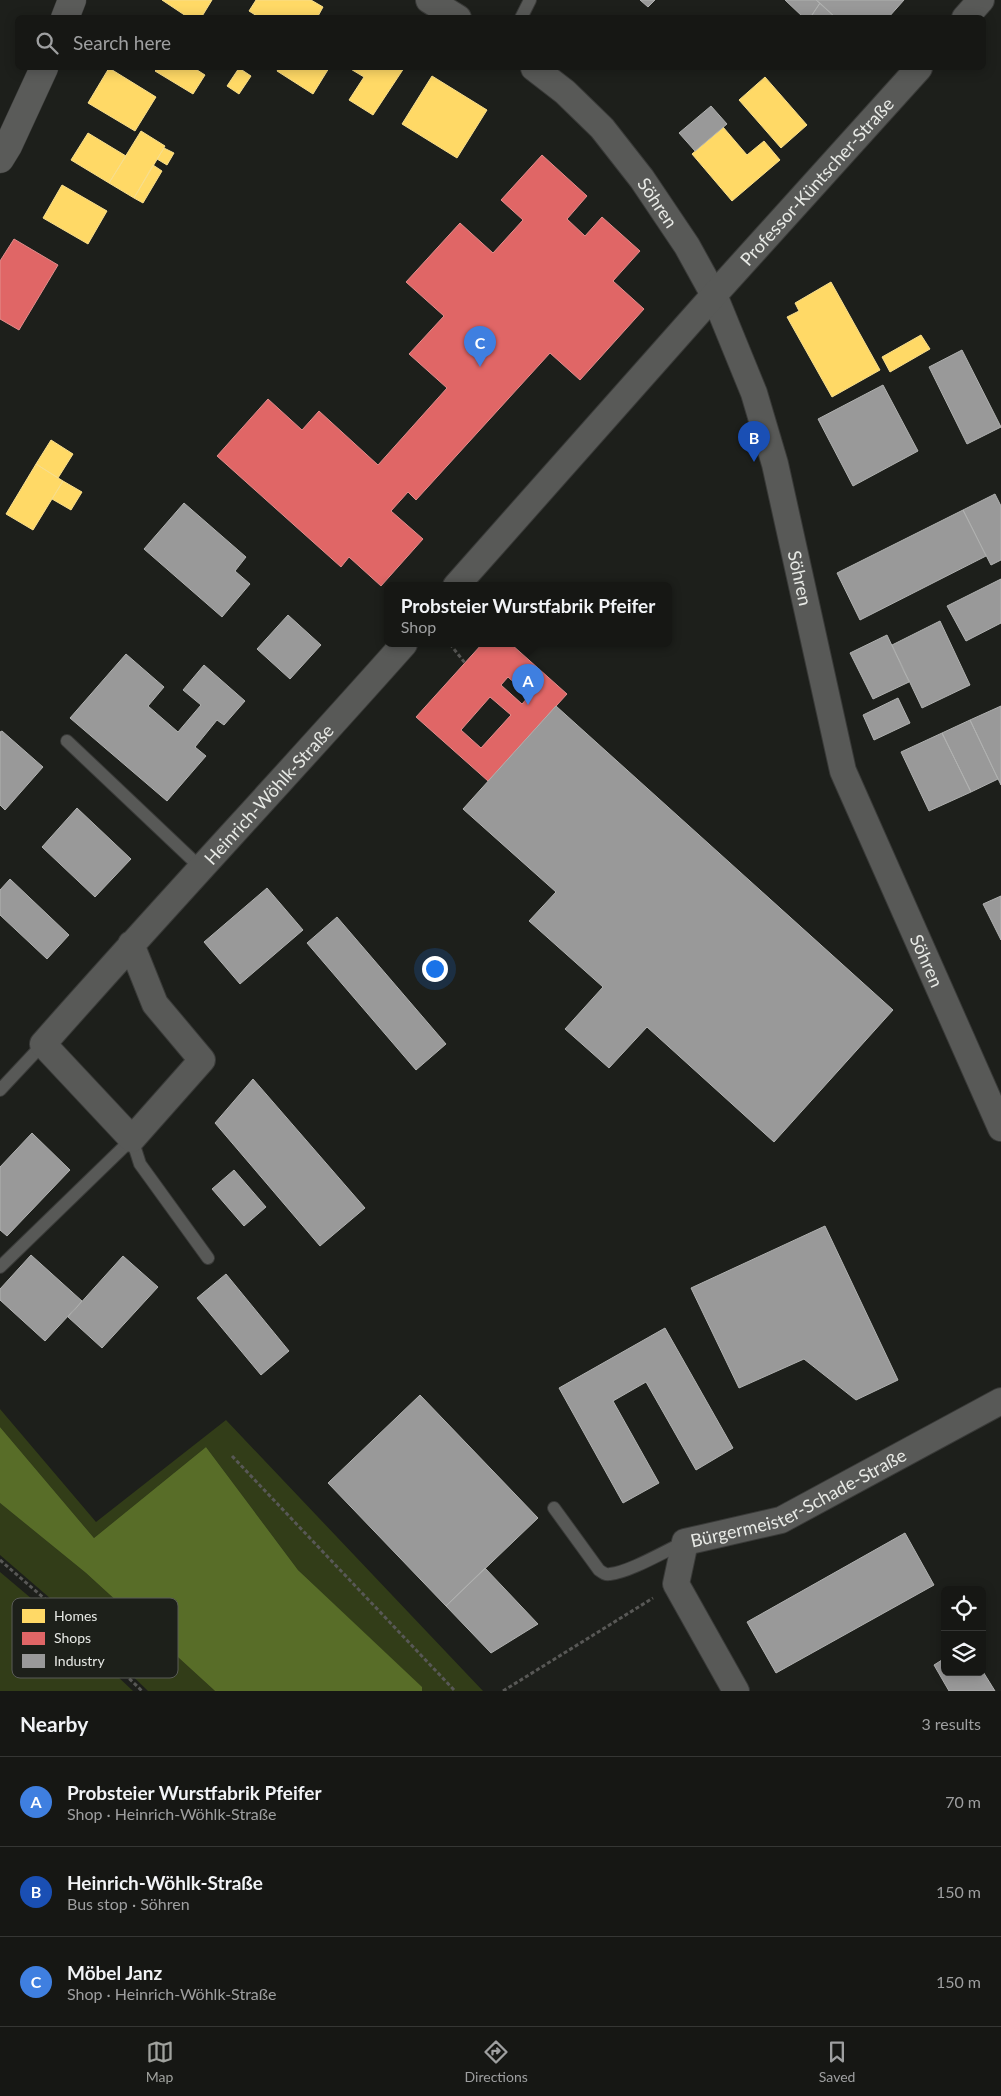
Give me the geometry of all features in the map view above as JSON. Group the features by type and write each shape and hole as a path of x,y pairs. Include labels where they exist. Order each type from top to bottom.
{"main road":[{"path":"66,15 72,0"},
{"path":"0,159 8,146 43,70"}],"street":[{"path":"968,15 981,0"},
{"name":"Söhren","path":"537,70 565,92 602,128 642,179 686,246 714,295 754,393 775,464 843,771 1001,1128"},
{"name":"Professor-Küntscher-Straße","path":"714,295 918,70"},
{"path":"460,582 714,295"},
{"name":"Heinrich-Wöhlk-Straße","path":"43,1044 401,647"},
{"path":"43,1044 132,1139 202,1060 155,1004 132,944"},
{"name":"Bürgermeister-Schade-Straße","path":"676,1584 685,1542 781,1520 1001,1401"},
{"path":"676,1584 736,1691"}],"lane":[{"path":"522,15 530,0"},
{"path":"67,741 201,868"},
{"path":"0,1090 43,1044"},
{"path":"0,1267 132,1139 140,1164 208,1258"},
{"path":"554,1508 604,1574 612,1574 633,1566 685,1542"}],"path":[{"path":"452,647 465,663"},
{"path":"232,1456 455,1691"},
{"path":"0,1560 44,1598"},
{"path":"503,1691 676,1584"},
{"path":"129,1678 142,1691"}],"shaded area":[{"path":"0,1409 96,1522 226,1420 483,1691 422,1691 421,1687 298,1570 206,1447 94,1538 0,1427"},
{"path":"0,1427 94,1538 206,1447 298,1570 422,1687 422,1691 215,1691 178,1657 178,1598 113,1598 86,1573 0,1503"},
{"path":"0,1503 86,1573 113,1598 50,1598 0,1555"},
{"path":"0,1572 31,1598 12,1598 12,1678 119,1678 133,1691 0,1691"},
{"path":"178,1657 215,1691 148,1691 135,1678 178,1678"}],"building: Homes":[{"path":"162,0 212,0 203,15 184,15"},
{"path":"256,0 311,0 323,7 319,15 255,15 249,11"},
{"path":"108,70 112,70 156,97 135,131 88,103"},
{"path":"197,70 205,75 193,94 155,71"},
{"path":"238,70 242,70 251,76 239,94 227,86"},
{"path":"278,70 328,70 313,94"},
{"path":"352,70 403,70 373,115 349,100 364,77"},
{"path":"432,76 487,110 457,158 402,124"},
{"path":"765,77 807,125 781,148 739,100"},
{"path":"723,127 747,155 764,141 780,160 732,201 692,154"},
{"path":"141,131 165,146 134,198 109,183"},
{"path":"88,133 126,156 109,183 71,160"},
{"path":"164,148 174,153 167,165 157,159"},
{"path":"153,165 162,171 143,203 134,198"},
{"path":"62,185 107,211 88,244 43,218"},
{"path":"831,282 880,370 832,397 787,317 799,311 795,303"},
{"path":"921,335 930,349 890,372 882,357"},
{"path":"51,440 73,454 58,478 36,464"},
{"path":"36,464 63,481 33,530 6,514"},
{"path":"63,481 82,492 71,510 52,499"}],"building: Shops":[{"path":"542,155 587,196 567,219 585,236 602,217 640,251 613,281 644,309 580,380 550,353 416,500 408,492 391,511 423,539 381,586 349,557 341,567 217,456 268,399 302,430 319,411 378,465 447,388 409,354 444,316 406,282 460,223 493,253 523,220 501,200"},
{"path":"14,239 58,265 19,330 0,319 0,261"},
{"path":"479,647 514,647 567,694 488,781 416,717","holes":["508,677 529,696 522,704 501,685","490,697 511,715 481,748 461,730"]}],"building: Industry":[{"path":"640,0 655,0 648,7"},
{"path":"785,0 816,0 820,3 812,15 801,15"},
{"path":"816,0 904,0 891,15 833,15"},
{"path":"820,3 833,15 812,15"},
{"path":"711,106 727,124 695,151 679,133"},
{"path":"962,350 1001,427 967,444 929,367"},
{"path":"883,385 918,451 853,486 818,419"},
{"path":"995,494 1001,506 1001,560 991,565 963,510"},
{"path":"184,503 246,557 235,571 250,584 222,617 144,549"},
{"path":"963,510 986,556 860,620 837,573"},
{"path":"1001,579 1001,623 966,641 947,606"},
{"path":"288,615 321,645 290,679 257,649"},
{"path":"940,621 970,685 922,708 892,645"},
{"path":"887,635 909,682 873,699 850,653"},
{"path":"126,654 164,687 148,706 178,732 201,705 183,690 204,665 245,701 224,725 217,720 195,747 206,756 167,801 70,718"},
{"path":"898,698 910,723 874,740 863,715"},
{"path":"556,706 893,1010 774,1142 647,1027 609,1068 565,1029 603,987 529,921 556,892 463,809"},
{"path":"1001,706 1001,785 970,720"},
{"path":"970,720 998,779 971,792 942,733"},
{"path":"2,731 43,767 5,810 0,805 0,732"},
{"path":"942,733 971,792 929,811 901,752"},
{"path":"77,808 131,859 95,897 42,847"},
{"path":"10,879 69,935 47,959 0,915 0,890"},
{"path":"267,888 303,930 240,984 204,942"},
{"path":"1001,896 1001,940 983,904"},
{"path":"337,917 446,1044 416,1070 307,943"},
{"path":"253,1079 365,1208 320,1246 215,1123"},
{"path":"32,1133 70,1170 7,1236 0,1230 0,1167"},
{"path":"234,1170 266,1207 244,1226 212,1189"},
{"path":"825,1226 898,1380 856,1400 804,1359 739,1388 691,1288"},
{"path":"31,1255 82,1301 45,1341 0,1300 0,1289"},
{"path":"123,1256 158,1287 102,1348 68,1317"},
{"path":"226,1274 289,1351 261,1375 197,1298"},
{"path":"665,1328 733,1448 696,1470 646,1382 613,1401 659,1483 623,1503 559,1388"},
{"path":"420,1395 538,1518 446,1606 328,1483"},
{"path":"905,1533 934,1585 776,1673 747,1622"},
{"path":"485,1568 538,1624 491,1653 446,1606"},
{"path":"941,1661 941,1676 986,1676 995,1691 949,1691 934,1665"}],"place":[{"name":"Möbel Janz","path":"480,367"},
{"name":"Heinrich-Wöhlk-Straße","path":"754,462"},
{"name":"Probsteier Wurstfabrik Pfeifer","path":"528,705"}]}
